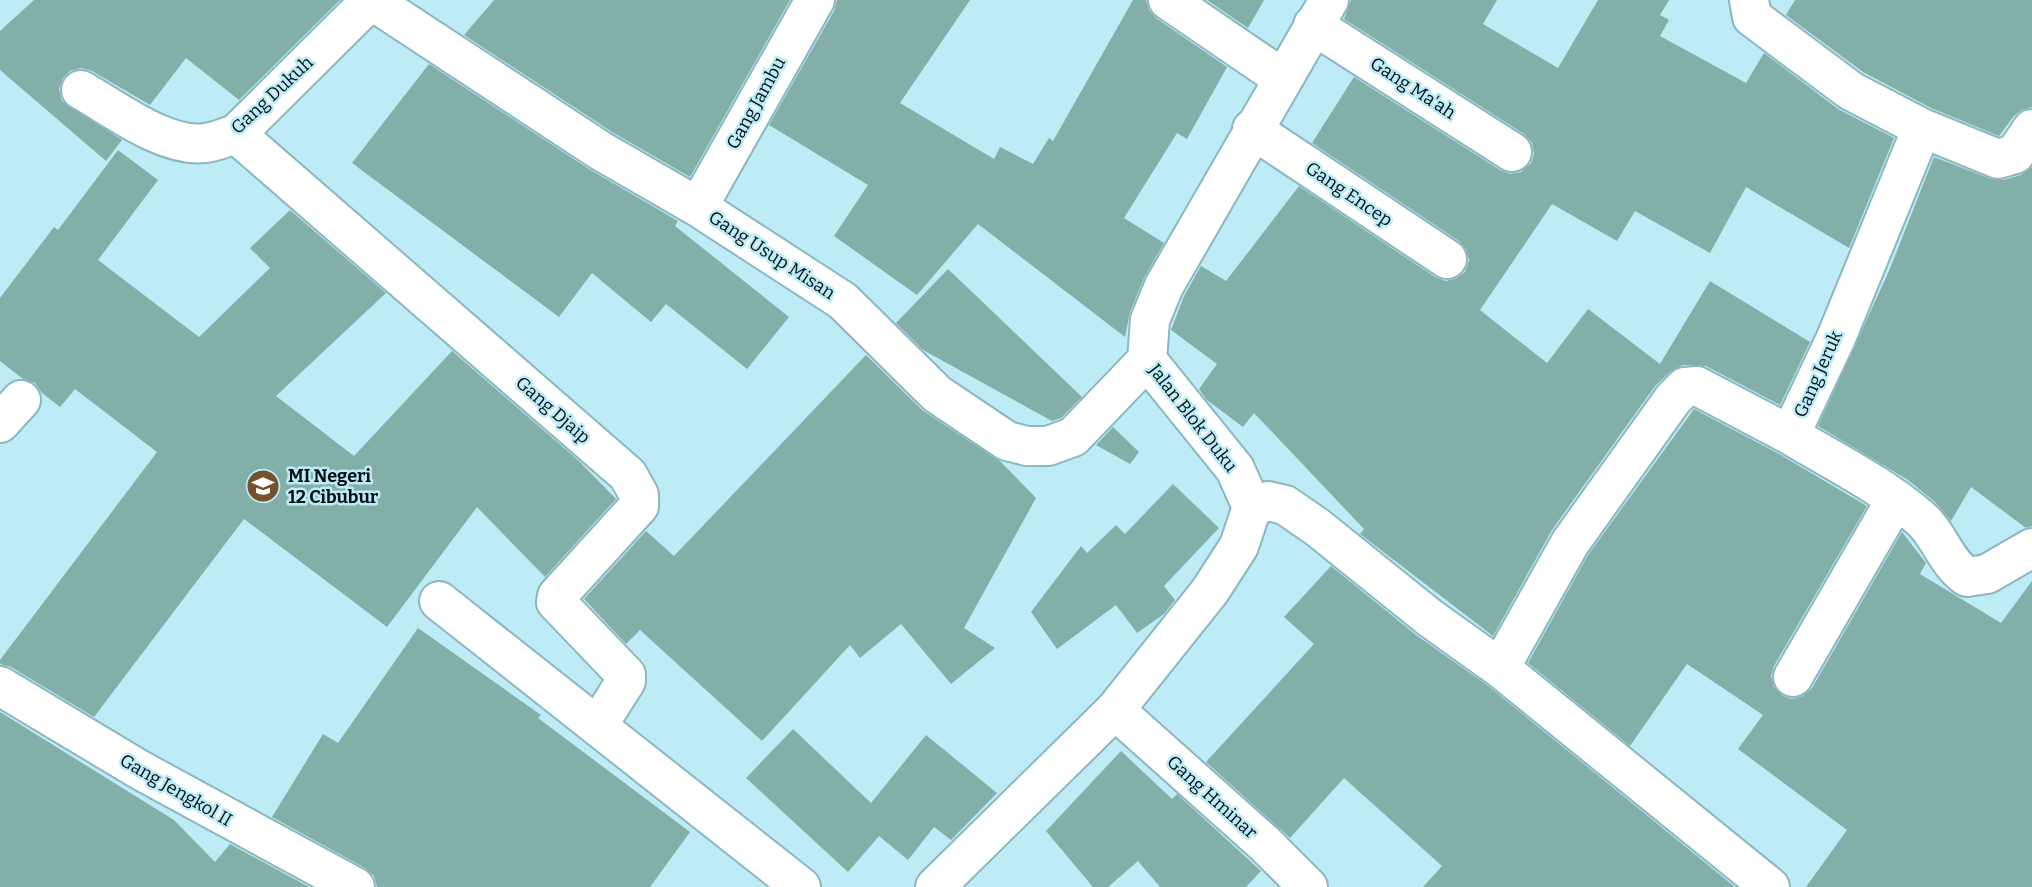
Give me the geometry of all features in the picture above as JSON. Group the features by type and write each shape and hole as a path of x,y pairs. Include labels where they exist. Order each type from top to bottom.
{"street":[{"name":"Gang Dukuh","path":"81,90 167,139 190,144 206,143 236,134 371,0"},
{"name":"Gang Usup Misan","path":"371,0 601,151 698,207 844,301 937,394 1007,440 1027,446 1048,446 1073,437 1147,360"},
{"name":"Gang Jambu","path":"698,207 815,0"},
{"path":"1168,0 1282,78"},
{"path":"1749,0 1752,17 1803,55 1852,91 1922,128 1998,159 2015,154 2032,130"},
{"name":"Jalan Blok Duku","path":"1252,507 1235,469 1147,360 1150,320 1164,286 1321,12"},
{"name":"Gang Ma'ah","path":"1321,12 1512,152"},
{"name":"Gang Jeruk","path":"1500,668 1570,543 1673,399 1685,387 1698,386 1790,435 1836,338 1922,128"},
{"name":"Gang Encep","path":"1252,130 1447,259"},
{"name":"Gang Djaip","path":"236,134 628,475 639,495 639,506 557,596 556,602 626,675 626,681 598,725"},
{"path":"1790,435 1896,499 1935,534 1958,571 1967,577 1987,574 2032,548"},
{"path":"1793,677 1896,499"},
{"path":"934,887 1115,710 1210,591 1239,546 1252,507 1268,501 1285,505 1500,668 1770,887"},
{"path":"439,601 801,887"},
{"name":"Gang Jengkol II","path":"0,686 140,770 355,887"},
{"name":"Gang Hminar","path":"1115,710 1264,843 1308,887"}],"building":[{"path":"34,0 340,0 239,100 186,58 150,105 92,71 81,68 70,71 63,78 59,89 62,101 122,140 106,161 0,70 0,31"},
{"path":"494,0 790,0 690,177 612,132 464,35"},
{"path":"837,0 970,0 900,103 994,159 1000,147 1033,164 1049,138 1053,141 1133,0 1146,0 1149,10 1156,18 1227,67 1187,139 1177,133 1124,218 1164,243 1144,278 1130,312 1125,337 978,224 917,295 834,236 868,185 769,125 834,11"},
{"path":"1207,0 1264,0 1248,28"},
{"path":"1351,0 1497,0 1483,24 1558,68 1598,0 1669,0 1660,15 1669,20 1660,36 1746,83 1764,53 1838,109 1894,138 1849,248 1746,187 1710,253 1635,211 1617,241 1552,204 1480,310 1547,363 1588,309 1660,364 1710,281 1810,342 1780,405 1706,366 1683,365 1670,372 1655,386 1552,530 1493,636 1360,534 1364,529 1254,413 1243,427 1207,400 1199,389 1217,364 1171,330 1184,296 1201,266 1226,281 1299,186 1435,277 1446,281 1465,272 1469,260 1466,249 1459,241 1312,143 1354,77 1500,170 1510,174 1521,172 1531,163 1534,154 1532,143 1524,134 1344,19"},
{"path":"1795,0 2032,0 2032,107 2014,116 1999,136 1931,108 1863,72 1786,15"},
{"path":"429,64 589,169 678,221 675,226 789,317 747,369 666,304 651,322 592,273 559,317 352,163"},
{"name":"MI Negeri 12 Cibubur","path":"118,150 158,180 98,260 199,337 270,268 250,248 290,210 386,293 276,396 354,456 452,351 579,461 616,499 545,577 477,507 387,627 244,519 94,717 11,667 0,664 0,660 157,452 75,389 60,407 42,393 35,383 23,379 0,361 0,298 54,227 58,230"},
{"path":"1934,157 1991,179 2004,180 2021,175 2032,167 2032,526 2026,528 1971,487 1951,521 1935,502 1908,480 1818,426 1889,271"},
{"path":"948,269 1082,397 1061,418 1052,421 923,350 896,323"},
{"path":"866,355 922,410 1001,462 1036,498 964,628 995,648 951,684 901,624 860,658 850,645 762,741 640,630 626,644 584,599 646,531 674,556"},
{"path":"1694,409 1779,454 1867,506 1774,666 1771,676 1774,687 1783,696 1792,699 1803,696 1812,688 1902,532 1926,563 1920,574 2001,623 2032,581 2032,887 1806,887 1847,830 1738,749 1763,715 1687,664 1630,746 1528,663 1588,555"},
{"path":"1113,427 1139,452 1130,464 1096,445"},
{"path":"1173,484 1219,528 1164,586 1175,600 1164,614 1137,633 1116,605 1057,649 1031,612 1081,546 1087,553 1116,525 1125,534"},
{"path":"1331,566 1416,635 1487,685 1735,887 1423,887 1442,866 1344,778 1290,838 1206,762 1314,644 1284,617"},
{"path":"418,628 541,715 538,718 690,832 650,887 377,887 374,876 365,868 272,817 323,734 338,743"},
{"path":"0,712 174,820 215,862 230,844 309,887 0,887"},
{"path":"793,729 871,803 926,735 997,793 951,840 934,827 908,860 879,836 848,872 746,778"},
{"path":"1121,751 1172,799 1177,794 1261,871 1246,887 1160,887 1138,861 1108,887 1093,887 1046,831"}],"place":[{"name":"MI Negeri 12 Cibubur","path":"263,486"}]}
